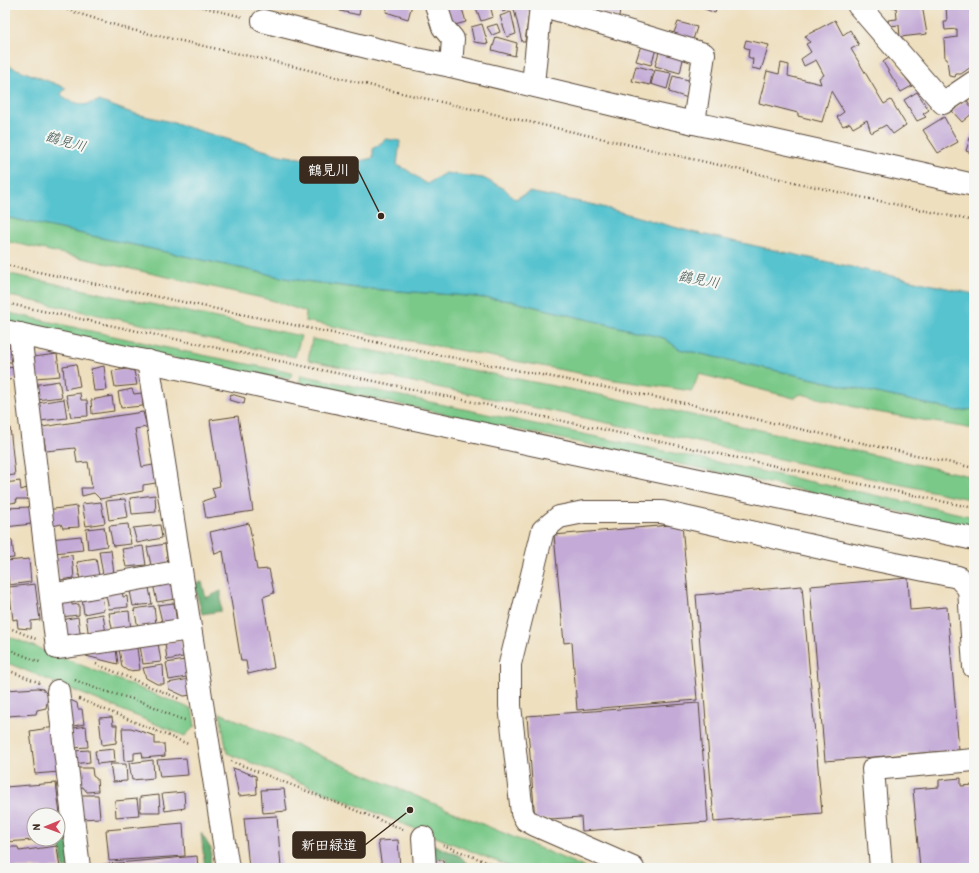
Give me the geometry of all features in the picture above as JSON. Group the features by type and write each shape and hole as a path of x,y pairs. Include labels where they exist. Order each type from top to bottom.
{"street":[{"path":"436,5 443,27 453,39 450,66"},
{"path":"533,84 541,5 704,54 694,123"},
{"path":"858,5 943,103 974,82"},
{"path":"263,21 411,58 533,84 631,109 974,185"},
{"path":"190,629 50,656 51,595 13,332 974,539"},
{"path":"148,361 228,868"},
{"path":"633,868 535,825 526,820 522,812 510,706 510,664 543,530 559,517 584,512 662,512 958,577 969,589 974,667"},
{"path":"51,595 181,571"},
{"path":"64,684 78,868"},
{"path":"880,868 873,769 974,760"},
{"path":"423,837 425,868"}],"path":[{"path":"52,5 128,29 280,63 423,98 851,195 974,221"},
{"path":"194,5 263,21"},
{"path":"5,265 409,349 676,401 974,468"},
{"path":"5,303 974,508"},
{"path":"5,626 50,656"},
{"path":"5,648 50,656"},
{"path":"94,663 204,716"},
{"path":"5,669 64,684 89,687 145,703 177,718 204,716"},
{"path":"64,684 195,747 209,751 502,868"}],"green space":[{"path":"5,217 290,279 357,288 467,296 511,301 664,338 679,349 958,411 974,409 974,429 871,411 801,394 794,398 699,374 692,391 615,380 305,321 306,312 271,300 5,241"},
{"path":"5,273 301,336 295,357 5,295"},
{"path":"5,312 168,348 292,373 290,379 275,375 273,380 5,322"},
{"path":"312,339 605,396 974,477 974,500 308,360"},
{"path":"301,375 974,517 974,530 872,505 299,383"},
{"path":"202,582 206,598 221,591 221,611 202,614 194,584"},
{"path":"5,635 192,709 195,726 185,736 5,662"},
{"path":"220,713 586,868 513,868 227,753"},
{"path":"201,833 211,849 210,868 205,868"},
{"path":"71,841 73,868 63,868 60,847 66,847 66,842"},
{"path":"427,842 460,856 468,864 458,866 458,868 448,868 445,858 431,859"}],"water":[{"path":"9,66 66,88 61,94 67,100 84,105 99,101 132,113 167,121 280,155 312,160 331,160 331,168 343,172 355,162 373,158 373,149 386,139 400,141 397,165 427,184 445,173 483,178 505,189 515,199 529,192 595,205 692,232 974,294 974,409 958,411 679,349 664,338 511,301 467,296 357,288 290,279 5,217 5,67"}],"building":[{"path":"321,5 336,5 336,9"},
{"path":"341,5 361,5 359,15 340,11"},
{"path":"388,5 412,5 408,19 386,12"},
{"path":"444,5 461,5 466,22 451,26"},
{"path":"475,5 490,5 493,17 481,21"},
{"path":"501,5 511,5 512,8 503,12"},
{"path":"513,5 530,5 525,42 522,42"},
{"path":"574,5 612,5 620,8 619,17"},
{"path":"695,5 718,5 715,13"},
{"path":"883,5 922,5 927,34 900,37 899,25 889,26 888,20 897,19 896,7 883,7"},
{"path":"946,5 974,5 974,65 961,74 956,74 955,77 949,76 947,59 945,59 944,39 957,37 957,29 945,30 944,22 947,22"},
{"path":"511,12 516,34 507,37 500,16"},
{"path":"835,20 843,35 850,30 859,45 851,49 884,104 891,100 906,125 893,134 886,125 871,133 867,120 853,128 850,123 843,126 837,117 844,112 831,91 822,122 798,116 798,113 759,103 767,71 779,74 781,63 789,65 788,76 821,84 819,78 824,75 816,60 804,66 801,59 811,52 806,44 810,42 805,36"},
{"path":"678,22 697,27 693,40 673,35"},
{"path":"482,24 488,44 474,42 471,27"},
{"path":"497,24 500,32 492,35 487,27"},
{"path":"496,37 517,43 515,56 492,50"},
{"path":"746,40 769,45 761,70 752,68 753,59 748,57 749,49 744,47"},
{"path":"642,42 657,46 651,65 636,61"},
{"path":"660,48 684,55 680,73 655,66"},
{"path":"890,57 912,86 901,92 883,62"},
{"path":"636,66 653,70 650,85 632,81"},
{"path":"655,70 671,73 667,89 651,84"},
{"path":"673,76 692,81 688,98 669,92"},
{"path":"917,92 929,110 923,114 926,117 917,121 904,100"},
{"path":"967,100 974,112 962,122 952,111"},
{"path":"944,117 958,142 938,153 923,130"},
{"path":"974,125 974,154 966,151"},
{"path":"14,346 15,362 5,362 5,347"},
{"path":"57,354 60,376 36,378 33,357"},
{"path":"76,364 80,386 65,389 63,366"},
{"path":"104,366 107,390 94,391 91,369"},
{"path":"17,367 17,379 7,380 8,399 5,399 5,368"},
{"path":"127,369 134,371 137,385 115,387 112,371"},
{"path":"59,381 62,397 36,400 33,385"},
{"path":"132,389 134,394 142,393 143,406 121,408 118,392"},
{"path":"80,393 81,400 87,400 88,416 71,417 66,395"},
{"path":"231,394 245,398 244,404 229,400"},
{"path":"112,396 114,411 92,414 91,400"},
{"path":"64,399 67,418 40,421 37,403"},
{"path":"143,412 147,427 135,429 142,467 153,465 156,483 143,485 143,491 100,499 94,493 82,496 81,488 92,488 88,462 77,463 75,448 46,451 42,427"},
{"path":"238,416 253,511 206,518 203,501 215,497 212,488 220,486 210,420"},
{"path":"5,427 10,427 15,475 5,476"},
{"path":"20,481 21,490 27,488 28,499 16,499 17,502 5,504 5,483"},
{"path":"155,495 156,512 132,514 130,498"},
{"path":"125,499 128,517 109,520 106,501"},
{"path":"101,502 105,523 86,526 82,504"},
{"path":"77,506 79,527 63,528 61,524 49,527 46,510"},
{"path":"31,507 31,524 6,527 5,508"},
{"path":"249,523 257,570 269,569 274,593 263,597 274,668 248,674 246,661 241,661 223,551 215,554 210,532"},
{"path":"128,524 131,544 113,546 109,526"},
{"path":"682,524 697,700 577,710 572,642 564,643 554,535"},
{"path":"160,525 162,538 137,543 133,528"},
{"path":"104,527 107,546 88,549 86,529"},
{"path":"81,536 83,550 54,553 50,539"},
{"path":"12,540 14,558 5,559 5,541"},
{"path":"165,544 168,563 151,565 147,547"},
{"path":"143,546 146,565 126,567 122,549"},
{"path":"111,550 114,574 103,575 99,551"},
{"path":"72,555 74,578 60,580 56,557"},
{"path":"29,559 31,582 9,585 6,561"},
{"path":"96,559 99,576 80,580 77,562"},
{"path":"908,578 910,610 947,607 959,750 825,761 810,586"},
{"path":"171,581 175,599 157,602 153,584"},
{"path":"35,584 40,620 31,621 31,629 18,628 17,619 13,620 9,587"},
{"path":"802,586 822,813 714,822 696,595"},
{"path":"149,588 152,604 133,606 130,591"},
{"path":"122,590 123,597 127,596 128,607 109,609 105,592"},
{"path":"102,595 104,610 84,614 82,598"},
{"path":"71,597 72,605 79,604 79,615 60,617 58,598"},
{"path":"174,603 177,623 163,626 158,605"},
{"path":"154,606 156,625 138,627 134,609"},
{"path":"129,611 131,631 113,633 109,613"},
{"path":"103,614 106,634 89,638 86,617"},
{"path":"78,617 81,640 65,642 61,620"},
{"path":"181,640 183,657 167,660 165,643"},
{"path":"158,643 161,662 143,664 140,646"},
{"path":"137,648 140,670 128,671 122,667 119,649"},
{"path":"116,649 118,664 86,656 87,651"},
{"path":"185,660 187,677 169,680 166,663"},
{"path":"163,665 164,684 157,684 146,678 143,668"},
{"path":"189,679 192,695 184,696 169,689 168,683"},
{"path":"43,689 48,696 46,708 37,710 36,714 8,716 6,690"},
{"path":"70,700 77,703 78,709 82,709 84,724 69,727 64,701"},
{"path":"699,703 708,822 582,831 581,817 535,820 527,716"},
{"path":"112,717 113,725 117,725 116,743 102,745 99,718"},
{"path":"86,726 88,747 72,748 68,729"},
{"path":"55,727 59,772 35,774 30,731"},
{"path":"122,728 131,728 155,736 155,744 164,744 165,756 143,758 142,752 134,753 134,760 124,761"},
{"path":"114,749 115,762 97,764 95,751"},
{"path":"89,750 90,762 73,764 72,751"},
{"path":"186,758 188,775 160,777 157,760"},
{"path":"153,760 154,778 132,780 129,763"},
{"path":"110,764 126,764 127,781 113,782"},
{"path":"74,768 92,768 93,776 97,779 98,791 87,792 83,787 76,788"},
{"path":"233,768 256,776 257,794 239,796"},
{"path":"961,778 961,786 974,785 974,868 920,868 913,789 939,787 939,780"},
{"path":"56,783 59,807 26,807 26,841 5,842 5,787"},
{"path":"284,789 287,811 263,813 261,790"},
{"path":"184,792 185,808 165,811 162,794"},
{"path":"75,795 98,795 100,818 80,819"},
{"path":"159,795 160,812 140,812 140,797"},
{"path":"137,799 139,815 116,817 115,801"},
{"path":"277,816 281,868 249,868 244,818"},
{"path":"183,823 185,856 109,861 106,830"},
{"path":"398,840 400,868 382,868 378,841"},
{"path":"5,847 18,847 19,851 57,847 60,868 5,868"},
{"path":"197,856 198,868 85,868 84,866"},
{"path":"443,860 444,868 432,868 431,861"}],"place":[{"name":"鶴見川","path":"381,216"},
{"name":"新田緑道","path":"410,810"}]}
